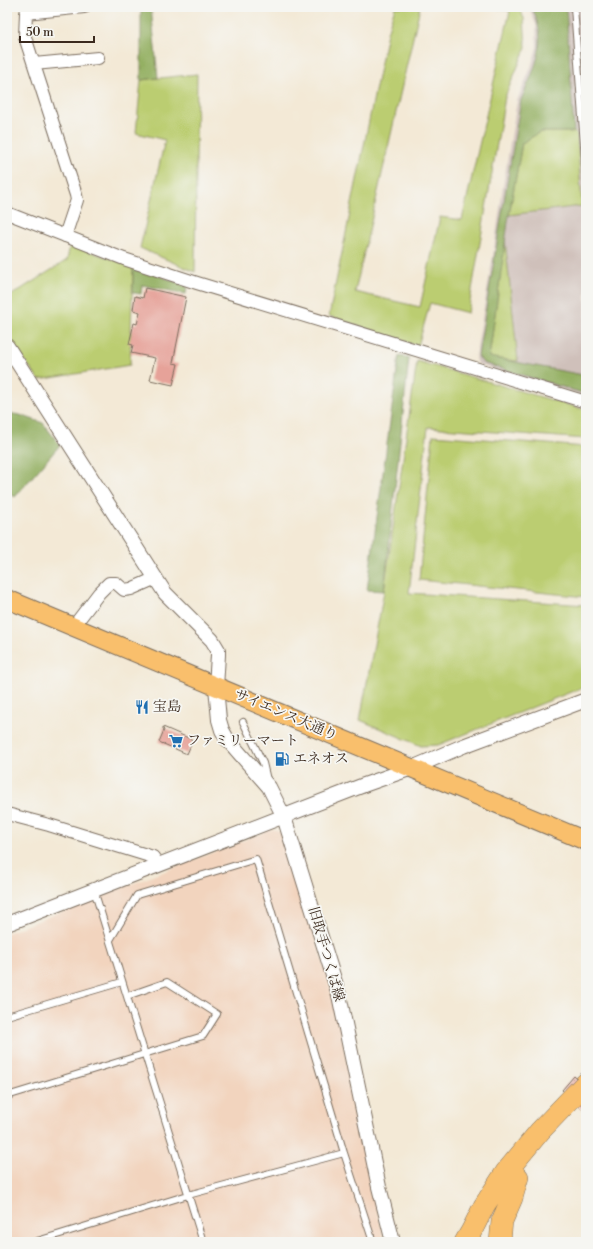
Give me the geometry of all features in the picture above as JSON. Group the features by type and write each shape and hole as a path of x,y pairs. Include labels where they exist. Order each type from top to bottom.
{"highway":[{"path":"473,1239 484,1206 506,1172 540,1131 586,1083"},
{"path":"473,1239 490,1218 496,1206 518,1177 548,1142 586,1104"},
{"path":"500,1242 502,1221 512,1198 518,1177"}],"main road":[{"name":"サイエンス大通り","path":"7,599 586,841"}],"street":[{"path":"65,236 77,200 25,37 26,13 84,7"},
{"path":"34,64 98,58"},
{"path":"7,213 124,259 197,283 586,402"},
{"name":"旧取手つくば線","path":"7,346 165,593 212,640 218,650 216,686 218,720 227,739 269,787 284,817 339,995 379,1187 393,1242"},
{"path":"73,627 99,593 110,583 116,583 124,590 132,590 156,578"},
{"path":"7,924 364,785 412,768 463,746 586,700"},
{"path":"7,814 49,825 153,857 158,865"}],"lane":[{"path":"574,7 586,173"},
{"path":"243,722 263,763 269,787"},
{"path":"110,940 137,895 256,859 344,1153 373,1242"},
{"path":"94,890 203,1242"},
{"path":"7,1016 122,982"},
{"path":"7,1096 202,1036 217,1014 167,982 127,996"},
{"path":"34,1242 188,1195 344,1153"}],"shaded area":[{"path":"529,7 586,7 586,397 479,365 475,359 493,256 517,101 531,67 537,47 536,25"},
{"path":"273,829 282,833 327,975 341,1032 368,1170 385,1242 7,1242 7,933"}],"green space":[{"path":"141,7 151,7 158,78 141,80"},
{"path":"395,7 420,7 355,292 420,307 440,217 462,220 510,11 490,7 518,7 524,18 526,47 505,97 468,313 430,303 418,346 329,316 387,33"},
{"path":"532,7 566,7 574,132 540,132 522,143 509,215 489,357 583,375 586,383 586,394 483,363 478,356 521,100 533,73 540,44 537,20"},
{"path":"197,74 195,272 140,248 165,140 136,133 141,80"},
{"path":"540,132 574,132 577,134 582,206 509,215 522,143"},
{"path":"505,239 518,361 489,358"},
{"path":"70,245 133,266 130,365 39,380 7,336 7,298 67,260"},
{"path":"133,266 187,286 186,294 142,285 141,294 133,293"},
{"path":"399,356 409,358 384,591 367,590"},
{"path":"417,361 586,410 586,439 428,427 409,593 586,605 586,686 438,745 421,746 360,720 384,591"},
{"path":"7,413 20,415 43,423 60,445 15,497 7,492"},
{"path":"433,435 586,447 586,597 419,580"}],"building":[{"path":"145,288 186,297 173,363 178,364 173,385 150,380 155,358 131,353 133,345 129,344 134,323 137,324 140,312 133,310 135,296 143,298"},
{"name":"ファミリーマート","path":"163,727 193,740 187,754 159,742 164,730"},
{"path":"574,1076 586,1087 586,1113 562,1090"}],"place":[{"name":"宝島","path":"142,707"},
{"name":"ファミリーマート","path":"176,741"},
{"name":"エネオス","path":"282,759"}]}
